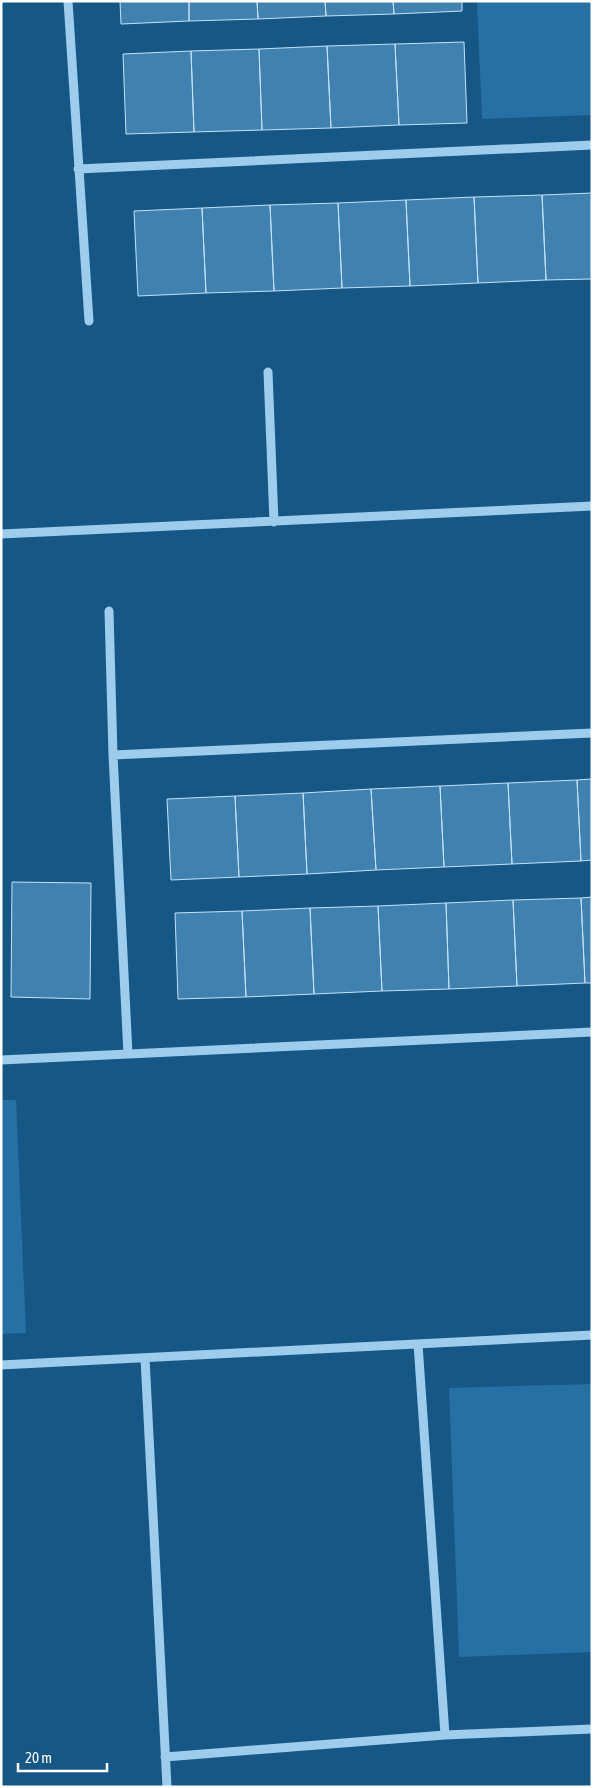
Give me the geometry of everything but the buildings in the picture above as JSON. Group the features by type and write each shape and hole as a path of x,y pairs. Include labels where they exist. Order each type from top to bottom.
{"street":[{"path":"68,1 89,321"},
{"path":"78,169 592,145"},
{"path":"268,372 274,522"},
{"path":"1,534 592,506"},
{"path":"109,611 113,755 128,1054"},
{"path":"113,755 592,733"},
{"path":"1,1060 592,1032"},
{"path":"1,1365 592,1335"},
{"path":"418,1344 445,1735"},
{"path":"145,1358 167,1787"},
{"path":"165,1758 445,1735 592,1729"}],"shaded area":[{"path":"477,1 592,1 592,115 482,119"},
{"path":"1,1100 16,1100 26,1333 1,1334"},
{"path":"592,1384 592,1652 459,1657 449,1388"}]}
